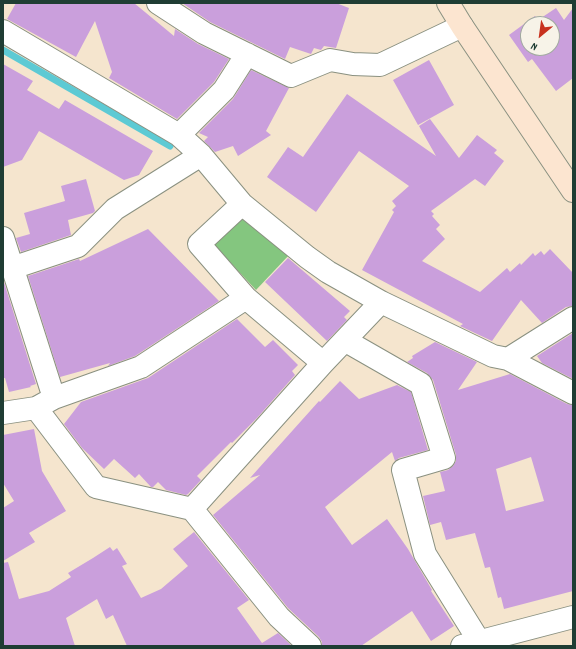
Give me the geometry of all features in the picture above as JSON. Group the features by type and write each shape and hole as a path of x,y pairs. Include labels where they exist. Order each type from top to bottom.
{"street":[{"path":"158,3 204,33 291,76 330,60 353,64 380,65 462,26"},
{"path":"448,3 573,191"},
{"path":"3,31 179,135 201,155 242,204 307,257 328,272 381,302 493,356 508,359 573,393"},
{"path":"179,135 224,90 247,54"},
{"path":"12,268 78,246 116,209 201,155"},
{"path":"242,204 200,244 246,298 323,363"},
{"path":"3,238 12,268 45,403 96,487 192,508 279,617 310,646"},
{"path":"3,413 45,403 141,367 246,298"},
{"path":"192,508 323,363 381,302"},
{"path":"508,359 573,318"},
{"path":"346,340 421,384 444,458 403,470 425,554 470,643 526,638 573,616"}],"green space":[{"path":"242,218 290,254 256,290 214,245"}],"building":[{"path":"16,3 134,3 174,36 175,29 198,44 229,59 214,82 177,119 109,78 112,72 95,21 76,57 7,19"},
{"path":"182,3 336,3 349,8 336,48 324,46 321,50 314,48 311,54 290,47 285,59 210,22"},
{"path":"556,8 564,20 573,8 573,78 556,91 532,59 528,62 524,56 560,56 560,16 544,16"},
{"path":"520,27 520,51 509,35"},
{"path":"429,60 454,105 418,125 393,80"},
{"path":"3,64 33,81 27,90 59,109 65,100 153,151 139,175 124,180 39,131 22,160 3,167"},
{"path":"251,70 289,88 266,131 271,135 238,156 233,146 215,152 204,141 208,137 199,133 233,99"},
{"path":"347,94 436,156 419,126 430,119 459,158 477,135 497,150 494,153 504,161 485,186 475,179 431,211 434,214 432,216 440,225 436,229 445,239 422,261 480,292 507,268 510,272 520,263 521,265 533,253 535,256 541,251 544,255 550,249 573,273 573,306 566,307 542,323 521,300 492,341 460,326 463,324 362,270 394,212 392,210 396,206 392,201 409,186 359,151 316,212 267,177 288,147 303,157"},
{"path":"86,179 95,211 93,213 68,220 71,235 21,252 16,238 30,234 24,213 65,201 61,186"},
{"path":"148,229 219,301 135,356 108,366 110,363 60,377 28,276 79,259 80,261"},
{"path":"288,258 350,311 344,317 347,320 327,341 265,282"},
{"path":"3,279 36,384 30,386 31,387 9,392 5,378 3,378"},
{"path":"237,319 265,347 273,340 298,365 292,371 295,375 257,418 197,476 201,480 188,494 186,495 166,490 158,482 151,487 139,474 135,478 114,459 104,469 82,448 64,424 81,402 148,378"},
{"path":"573,333 573,379 542,363 537,356"},
{"path":"435,342 477,362 458,390 510,374 567,404 573,405 573,591 504,609 501,597 498,598 490,567 485,568 475,533 446,540 441,522 430,525 423,496 445,491 440,472 448,470 453,466 456,461 456,455 433,380 427,373 407,362 413,358 412,356","holes":["531,457 544,501 506,511 496,469"]},
{"path":"340,381 359,399 397,385 411,392 428,450 399,458 395,461 392,452 325,507 352,545 387,519 408,549 432,590 431,591 454,626 431,641 412,611 361,646 322,646 322,642 319,637 288,608 213,515 260,475 250,478 319,401 320,402"},
{"path":"34,429 42,471 66,511 29,533 35,542 3,561 3,508 14,501 3,483 3,435"},
{"path":"194,532 249,600 237,608 262,643 278,633 292,646 127,646 113,615 106,619 97,599 66,618 75,646 3,646 3,563 8,562 19,599 49,591 71,577 68,573 110,547 113,551 117,548 127,564 122,566 141,598 161,589 188,566 173,549"}],"waterway":[{"path":"3,50 170,146"}]}
